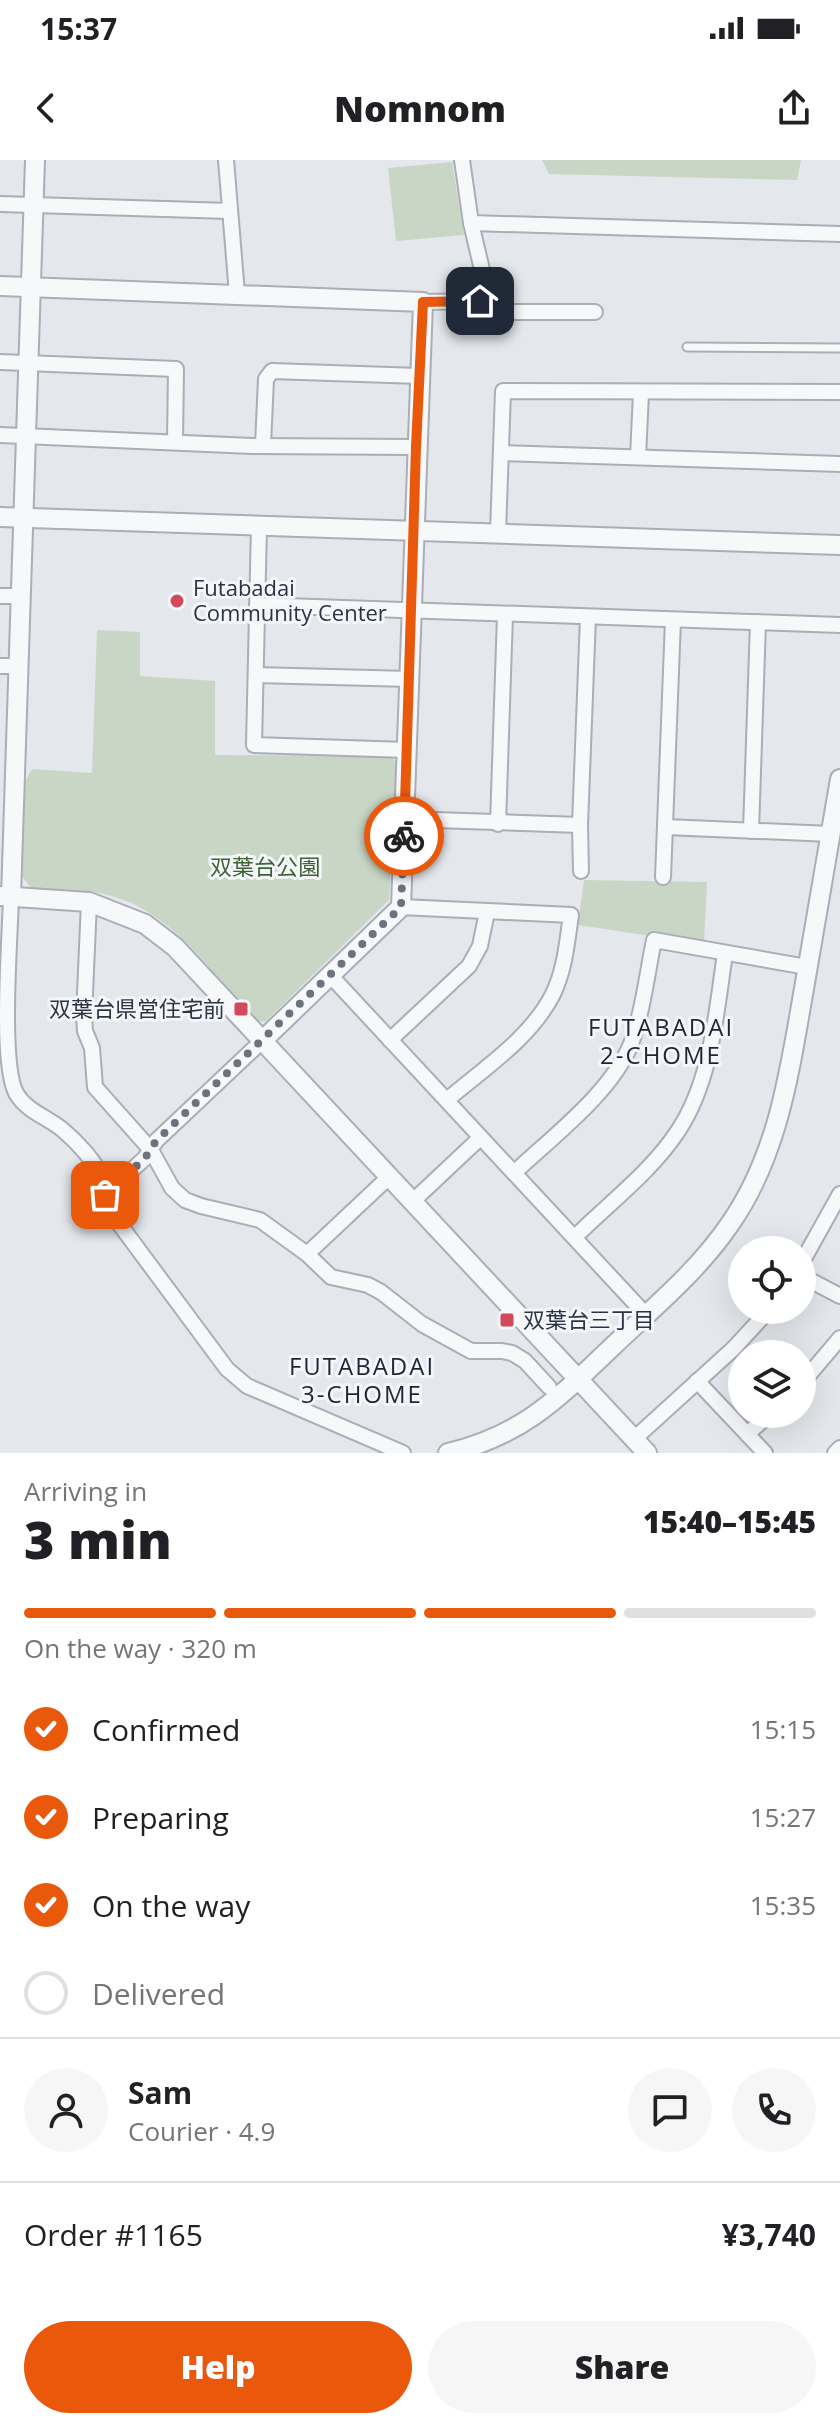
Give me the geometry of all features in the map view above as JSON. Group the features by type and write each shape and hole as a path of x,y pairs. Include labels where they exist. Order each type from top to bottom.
{"street":[{"path":"35,160 20,596 9,666 4,1043 10,1075 15,1090 32,1110 64,1131 99,1171 112,1214 227,1369 247,1386 403,1453"},
{"path":"226,160 237,294"},
{"path":"0,286 423,302 480,301 487,291 471,223 462,160"},
{"path":"0,204 230,211"},
{"path":"471,223 840,234"},
{"path":"483,296 509,312 595,312"},
{"path":"105,1195 151,1150 156,1141 401,907 423,302"},
{"path":"0,362 176,369 175,441"},
{"path":"263,445 266,379 272,371 419,376"},
{"path":"498,533 503,391 840,392"},
{"path":"638,457 641,393"},
{"path":"0,435 263,445 416,447"},
{"path":"501,453 840,464"},
{"path":"0,517 840,545"},
{"path":"259,526 254,745 407,750"},
{"path":"0,596 20,596"},
{"path":"257,605 840,625"},
{"path":"498,824 505,615"},
{"path":"581,871 588,617"},
{"path":"663,877 673,620"},
{"path":"751,831 758,622"},
{"path":"256,675 410,679"},
{"path":"448,1453 480,1449 542,1412 708,1253 731,1223 770,1149 785,1096 840,779"},
{"path":"405,819 580,825"},
{"path":"666,827 831,834"},
{"path":"6,896 89,902 145,924 175,947 641,1446 697,1381 756,1324"},
{"path":"89,902 84,1016 85,1031 92,1048 95,1087 151,1150 172,1188 185,1200 260,1220 307,1254 331,1277 368,1285 422,1324 471,1351 502,1351 525,1361 549,1387"},
{"path":"401,907 571,915 566,950 552,995 530,1027 447,1100"},
{"path":"390,1040 469,966 480,946 487,912"},
{"path":"514,1173 589,1103 616,1069 630,1045 641,1008 654,940 807,967"},
{"path":"575,1237 655,1160 679,1130 707,1061 725,954"},
{"path":"329,974 646,1315"},
{"path":"413,1201 480,1138"},
{"path":"307,1254 390,1176"},
{"path":"816,1237 840,1194"},
{"path":"816,1283 840,1296"},
{"path":"816,1366 840,1338"},
{"path":"525,1361 544,1342"},
{"path":"697,1381 765,1453"},
{"path":"747,1434 754,1428"},
{"path":"835,1453 840,1448"}],"lane":[{"path":"687,347 840,348"}],"green space":[{"path":"542,160 801,160 797,180 549,174"},
{"path":"452,162 464,235 396,241 388,168"},
{"name":"双葉台公園","path":"97,630 140,632 140,676 215,681 215,755 392,756 397,765 389,900 266,1021 255,1022 192,948 174,931 135,905 102,893 31,888 22,876 23,785 32,769 92,773"},
{"path":"584,880 707,882 704,944 578,925"}],"way so far":[{"path":"105,1195 145,1158 156,1141 401,907 404,836"}],"place":[{"name":"Futabadai Community Center","path":"177,601"},
{"name":"双葉台県営住宅前","path":"241,1009"},
{"name":"双葉台三丁目","path":"507,1320"}],"district":[{"name":"FUTABADAI 2-CHOME","path":"661,1042"},
{"name":"FUTABADAI 3-CHOME","path":"362,1381"}],"route":[{"path":"404,836 423,302 480,301"}]}
